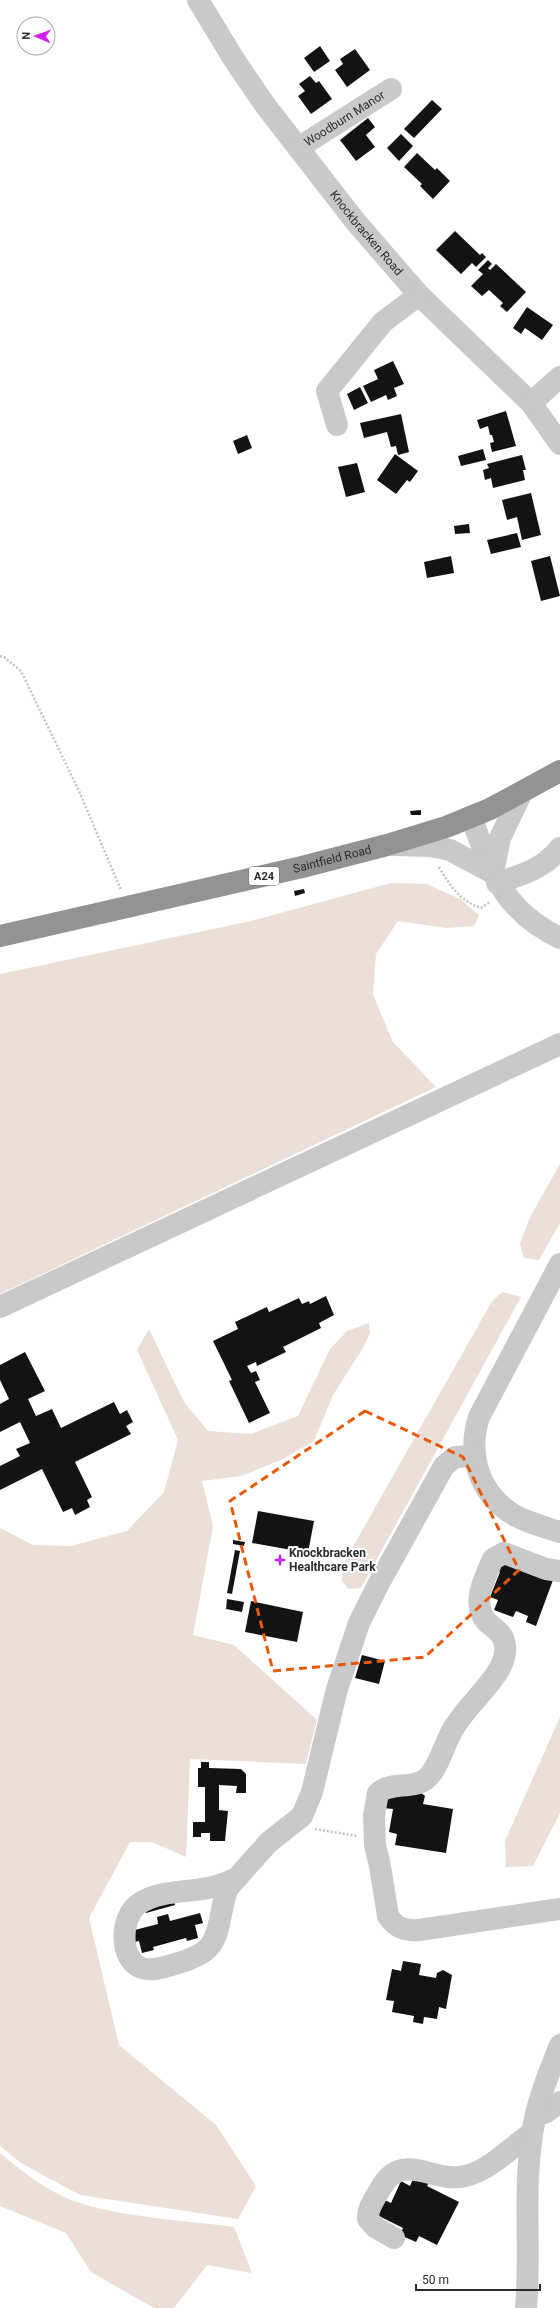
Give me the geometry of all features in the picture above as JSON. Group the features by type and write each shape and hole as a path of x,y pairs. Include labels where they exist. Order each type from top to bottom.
{"highway":[{"name":"Saintfield Road","path":"0,936 387,845 471,817 522,792 560,771"}],"street":[{"name":"Knockbracken Road","path":"198,0 234,61 298,148 355,221 419,295 531,402 560,444"},
{"name":"Woodburn Manor","path":"298,148 391,90"},
{"path":"337,425 327,391 383,322 419,295"},
{"path":"531,402 560,378"},
{"path":"498,883 500,838 522,792"},
{"path":"471,817 498,883"},
{"path":"387,845 418,845 450,850 498,883 531,919 560,938"},
{"path":"498,883 532,871 544,864 560,848"},
{"path":"0,1307 560,1044"},
{"path":"560,1264 486,1403 475,1430 475,1456 482,1480 495,1502 515,1516 560,1532"},
{"path":"236,1878 223,1886 173,1893 139,1903 128,1918 125,1925 127,1948 135,1963 147,1969 168,1966 200,1954 209,1946 218,1928 224,1896 236,1878 269,1842 302,1816 312,1792 337,1689 359,1623 378,1585 468,1424 486,1403"},
{"path":"444,1466 449,1461 460,1456 475,1456"},
{"path":"560,1571 546,1569 504,1553 493,1559 479,1598 479,1608 482,1616 501,1635 504,1642 504,1658 491,1681 455,1726 428,1778 414,1785 388,1787 378,1793 374,1815 374,1838 388,1916 397,1926 403,1929 419,1930 560,1909"},
{"path":"526,2308 532,2133 537,2112 560,2045"},
{"path":"537,2112 545,2113 560,2102"},
{"path":"394,2238 375,2228 368,2219 369,2208 388,2178 403,2170 417,2169 443,2178 470,2175 492,2162 532,2133"}],"path":[{"path":"0,656 4,657 21,671 79,791 127,907"},
{"path":"435,860 450,886 467,903 481,908 498,883"},
{"path":"292,1824 374,1838"}],"highlighted area":[{"path":"365,1411 463,1457 519,1570 425,1657 273,1671 230,1501"}],"shaded area":[{"path":"391,883 427,884 460,899 479,915 474,926 446,928 398,921 376,954 373,995 393,1042 436,1087 0,1294 0,974 251,921"},
{"path":"560,1164 560,1223 539,1260 524,1258 520,1244 530,1217"},
{"path":"502,1292 521,1297 361,1588 348,1589 342,1581 342,1566 491,1303"},
{"path":"369,1323 370,1333 363,1348 333,1395 314,1441 283,1459 241,1476 202,1481 213,1526 193,1635 234,1645 317,1720 306,1764 190,1759 186,1857 152,1842 130,1842 89,1918 119,2045 216,2125 256,2186 238,2219 80,2195 21,2163 0,2146 0,1528 33,1545 71,1546 127,1531 164,1492 178,1440 137,1350 149,1329 184,1402 208,1431 251,1434 298,1416 330,1349 347,1331"},
{"path":"560,1717 560,1813 533,1866 506,1867 505,1841"},
{"path":"0,2153 45,2187 74,2201 93,2207 133,2215 234,2227 252,2273 207,2265 174,2308 154,2308 91,2272 66,2233 0,2206"}],"building":[{"path":"320,46 330,61 314,72 304,58"},
{"path":"355,49 370,70 347,87 335,70 343,64 340,59"},
{"path":"310,76 316,83 319,81 332,99 311,114 298,96 305,91 299,84"},
{"path":"432,100 442,109 414,138 404,129"},
{"path":"368,118 375,127 366,135 375,147 356,161 340,140"},
{"path":"401,134 413,146 399,161 387,148"},
{"path":"417,153 435,170 437,168 450,181 433,199 420,186 422,184 404,167"},
{"path":"455,231 480,255 482,253 486,257 476,267 472,263 461,274 436,250"},
{"path":"488,260 492,264 488,268 490,270 496,264 526,292 507,312 500,306 503,303 489,290 482,296 471,286 483,274 478,270"},
{"path":"527,307 553,325 542,340 525,328 521,334 513,328"},
{"path":"393,361 404,384 394,388 397,396 388,400 386,395 371,402 363,386 378,379 374,370"},
{"path":"360,387 368,403 354,410 347,394"},
{"path":"506,411 516,446 492,452 490,443 494,442 492,435 490,435 488,426 480,429 477,420"},
{"path":"401,414 409,452 398,455 396,446 391,447 387,432 364,438 360,423"},
{"path":"247,435 252,448 238,454 233,441"},
{"path":"483,449 486,460 461,466 458,456"},
{"path":"395,454 418,471 410,482 407,480 396,494 377,480"},
{"path":"522,455 526,470 523,470 525,480 493,488 491,478 485,480 483,470 489,468 487,464"},
{"path":"357,463 365,492 346,497 338,467"},
{"path":"531,493 541,535 522,540 517,517 507,520 502,500"},
{"path":"469,524 470,533 455,534 454,526"},
{"path":"517,533 521,547 491,554 487,540"},
{"path":"451,556 454,573 427,578 424,562"},
{"path":"550,556 560,596 541,601 531,561"},
{"path":"421,810 421,815 411,815 410,811"},
{"path":"304,889 305,893 295,896 294,891"},
{"path":"326,1296 334,1315 319,1323 321,1328 283,1347 286,1352 257,1366 256,1362 247,1366 251,1373 256,1371 260,1380 255,1382 270,1413 249,1423 229,1381 232,1380 213,1341 238,1329 235,1322 267,1307 269,1312 299,1298 302,1304 309,1301 310,1304"},
{"path":"25,1352 45,1391 28,1399 36,1416 52,1409 61,1428 114,1402 120,1414 127,1410 133,1422 126,1426 131,1434 75,1462 92,1497 87,1500 90,1507 75,1515 72,1508 63,1512 42,1469 0,1490 0,1466 20,1456 16,1449 30,1443 20,1422 0,1432 0,1404 9,1399 0,1380 0,1365"},
{"path":"258,1511 314,1521 308,1553 252,1543"},
{"path":"233,1540 245,1542 244,1546 233,1544"},
{"path":"235,1550 240,1551 232,1594 227,1593"},
{"path":"501,1556 553,1580 536,1626 526,1622 528,1616 516,1611 513,1617 494,1610 498,1600 490,1597 500,1572 495,1570"},
{"path":"227,1599 244,1602 242,1612 226,1609"},
{"path":"251,1601 303,1612 297,1642 245,1632"},
{"path":"362,1655 385,1661 379,1684 355,1678"},
{"path":"201,1762 209,1762 209,1768 241,1769 246,1774 246,1793 236,1793 237,1786 219,1785 219,1810 228,1811 225,1841 210,1841 210,1833 201,1833 201,1837 193,1837 193,1822 205,1822 205,1787 198,1787 198,1768 201,1768"},
{"path":"420,1792 425,1796 423,1804 453,1809 446,1853 395,1845 397,1834 389,1832 393,1809 383,1808 386,1793"},
{"path":"173,1896 175,1905 146,1913 144,1904"},
{"path":"200,1913 203,1923 195,1925 198,1938 187,1941 186,1938 153,1947 154,1950 142,1953 139,1941 130,1943 127,1932 158,1924 157,1917 168,1914 170,1921"},
{"path":"403,1961 421,1964 419,1975 436,1978 437,1973 443,1970 452,1975 446,2009 439,2007 437,2019 424,2017 423,2024 413,2022 414,2016 392,2012 394,2001 386,2000 392,1969 401,1971"},
{"path":"416,2172 431,2179 427,2186 459,2202 437,2245 419,2236 416,2242 400,2235 403,2228 373,2213 380,2198 391,2203 401,2181 410,2186"}],"place":[{"name":"Knockbracken Healthcare Park","path":"280,1560"}]}
